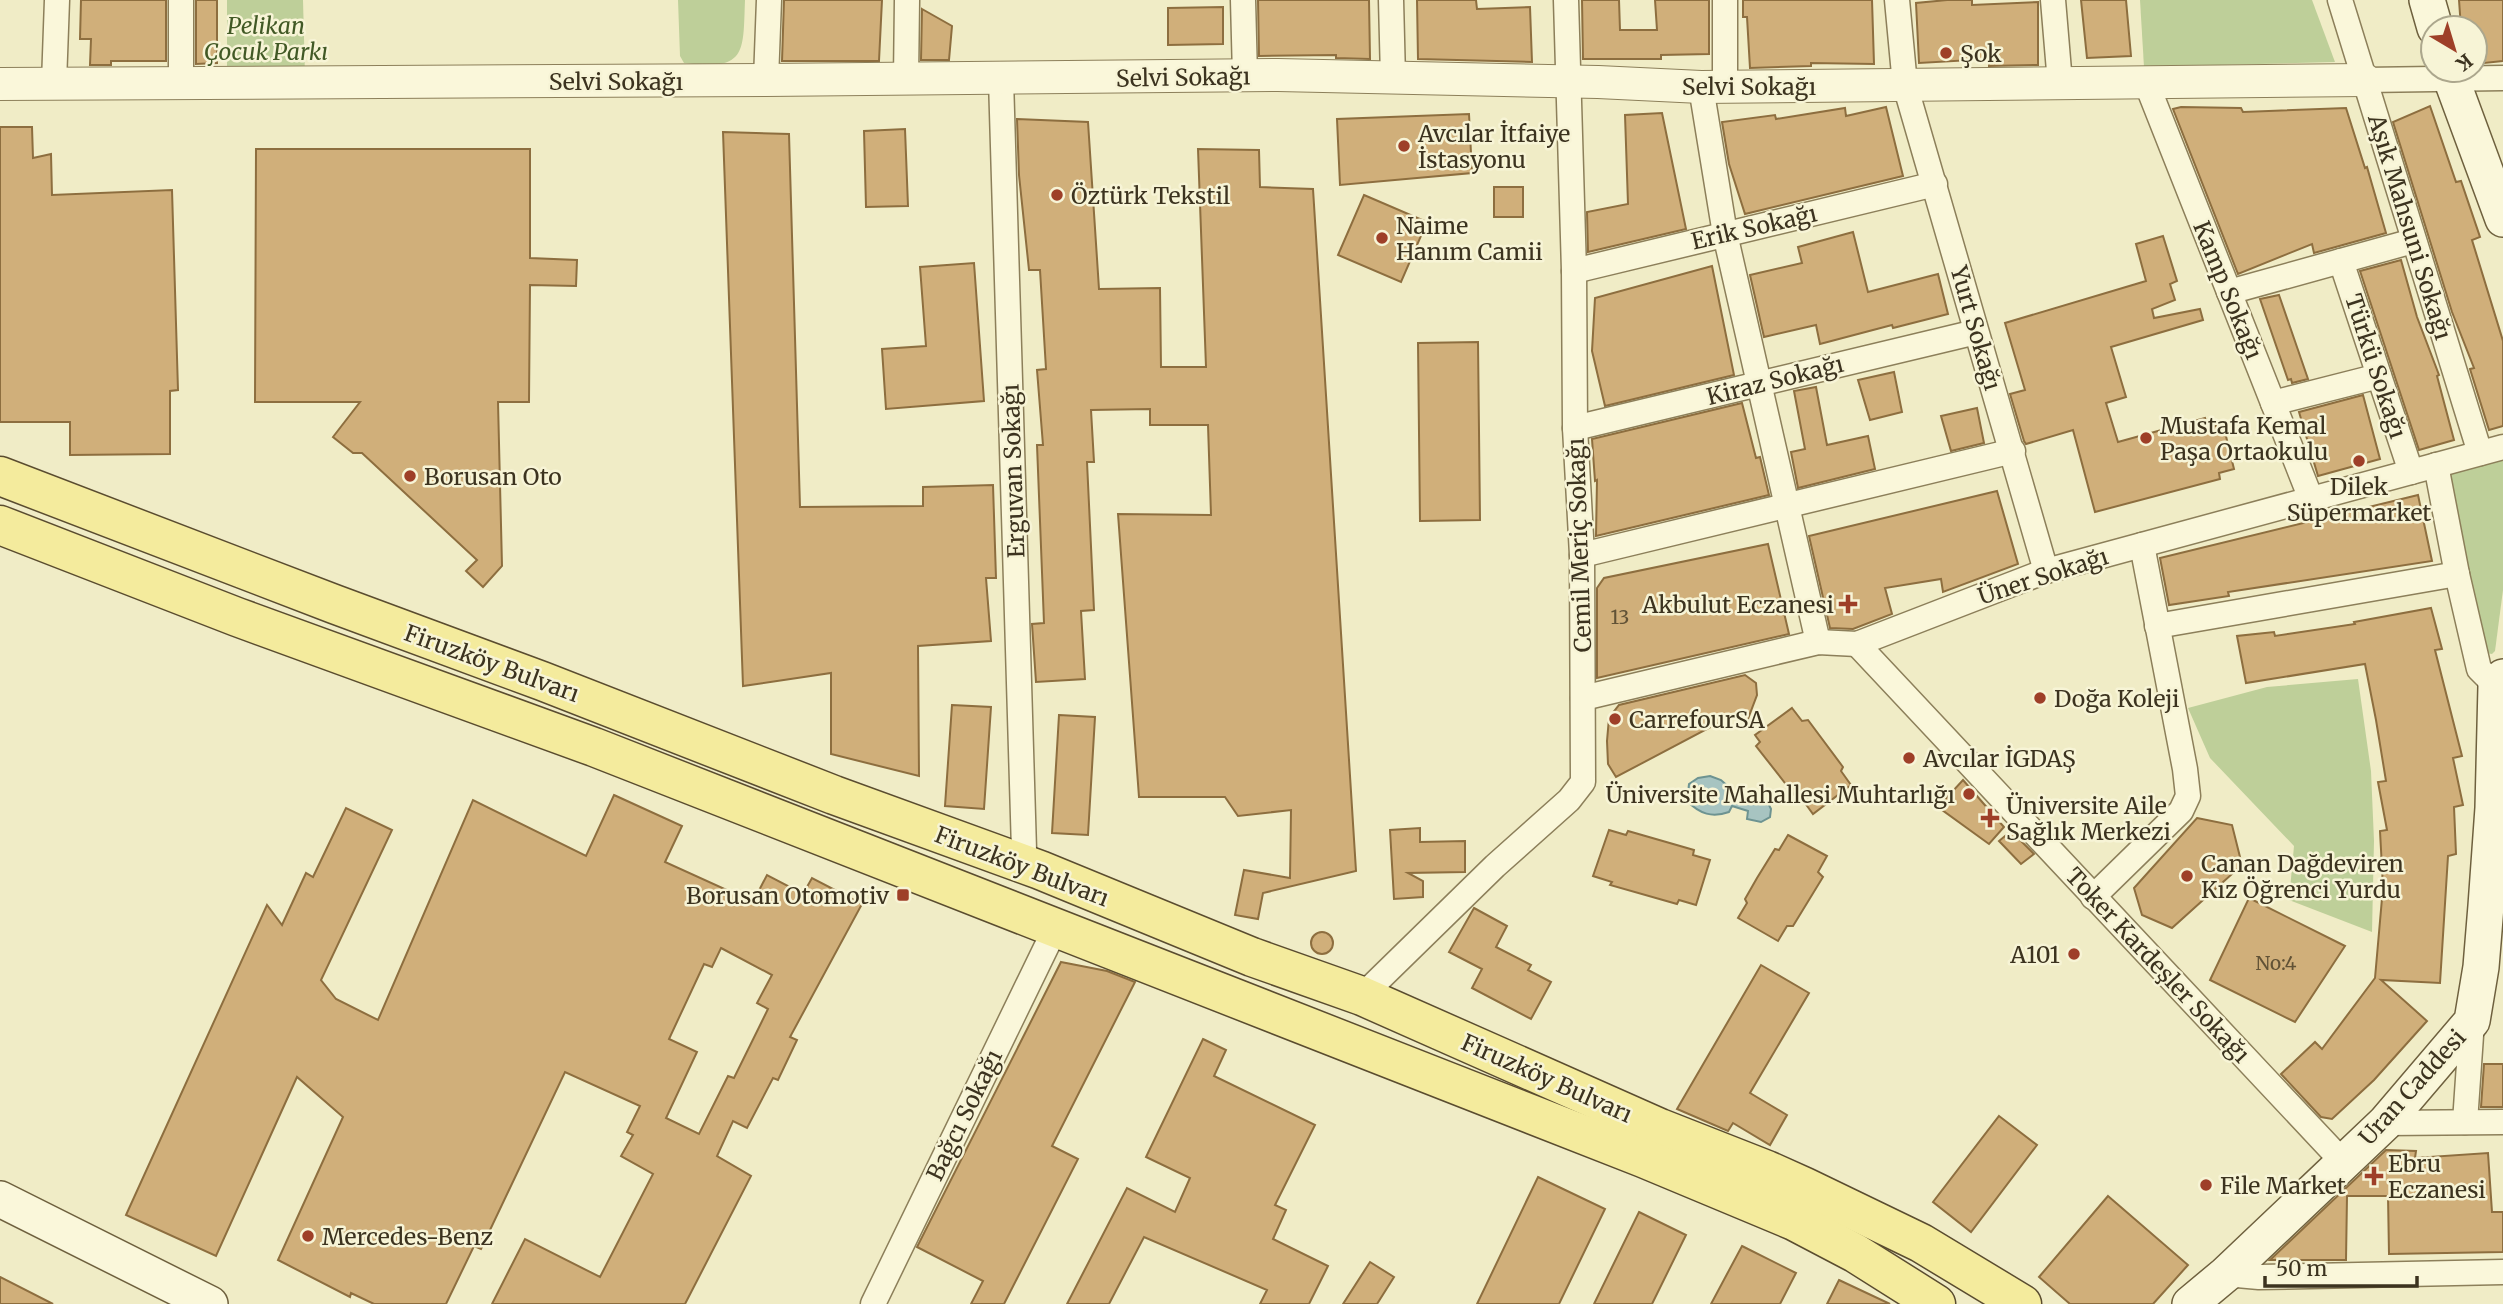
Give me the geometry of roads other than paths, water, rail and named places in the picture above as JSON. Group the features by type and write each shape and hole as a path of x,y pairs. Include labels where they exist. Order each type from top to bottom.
{"main road":[{"path":"2453,84 2503,219"},
{"name":"Firuzköy Bulvarı","path":"0,476 542,681 834,795 1020,863 1252,957 1362,996 1660,1128 1792,1181 1921,1243 2022,1304"},
{"name":"Firuzköy Bulvarı","path":"0,525 185,597 594,747 1643,1158 1794,1221 1855,1253 1929,1300"},
{"path":"185,597 231,600 303,623 318,625 326,622 338,606"},
{"name":"Uran Caddesi","path":"2190,1304 2385,1123 2472,1021 2492,967 2500,682"},
{"path":"811,831 849,831 872,836 955,869 979,874 1020,863"},
{"path":"1056,927 1085,918 1101,919 1205,957 1252,957"},
{"path":"0,1199 200,1300"},
{"path":"0,1222 64,1250 200,1300"}],"street":[{"path":"54,83 57,0"},
{"path":"181,0 181,82"},
{"path":"766,80 769,0"},
{"path":"905,79 907,0"},
{"path":"1243,0 1245,76"},
{"path":"1391,0 1393,78"},
{"name":"Cemil Meriç Sokağı","path":"1362,996 1495,866 1569,800 1583,782 1582,555 1574,428 1574,271 1566,0"},
{"path":"1725,0 1713,87 1725,234 1818,642"},
{"name":"Yurt Sokağı","path":"1897,0 1905,85 2046,571"},
{"path":"2053,0 2060,83"},
{"name":"Aşık Mahsuni Sokağı","path":"2340,0 2413,241 2492,450"},
{"name":"Selvi Sokağı","path":"0,84 905,79 1009,72 1393,78 1713,87 2365,80"},
{"name":"Erguvan Sokağı","path":"1009,72 1024,850 1020,863"},
{"path":"2365,80 2419,76"},
{"name":"Kamp Sokağı","path":"2146,82 2311,499"},
{"name":"Erik Sokağı","path":"1574,271 1935,184"},
{"path":"2229,292 2413,241"},
{"name":"Türkü Sokağı","path":"2341,261 2411,471"},
{"name":"Kiraz Sokağı","path":"1574,428 1976,332"},
{"path":"2273,403 2379,376"},
{"name":"Üner Sokağı","path":"1583,698 1818,642 1857,644 2046,571 2492,450"},
{"path":"1582,555 2013,451"},
{"path":"2436,465 2479,669 2500,682"},
{"path":"2093,897 2181,811 2188,796 2142,545"},
{"path":"2157,626 2457,573"},
{"name":"Toker Kardeşler Sokağı","path":"1857,644 2343,1163"},
{"name":"Bağcı Sokağı","path":"873,1304 1056,927"},
{"path":"2465,1122 2472,1021"},
{"path":"2385,1123 2503,1122"},
{"path":"2226,1273 2259,1277 2503,1272"}],"water":[{"path":"1710,776 1721,780 1740,797 1768,803 1771,809 1770,817 1761,822 1747,819 1748,811 1732,806 1729,812 1717,815 1706,814 1697,809 1687,801 1689,784 1698,778"}],"place":[{"name":"Şok","path":"1946,53"},
{"name":"Avcılar İtfaiye İstasyonu","path":"1404,146"},
{"name":"Öztürk Tekstil","path":"1057,195"},
{"name":"Naime Hanım Camii","path":"1382,238"},
{"name":"Mustafa Kemal Paşa Ortaokulu","path":"2146,438"},
{"name":"Dilek Süpermarket","path":"2359,461"},
{"name":"Borusan Oto","path":"410,476"},
{"name":"Akbulut Eczanesi","path":"1848,604"},
{"name":"Doğa Koleji","path":"2040,698"},
{"name":"CarrefourSA","path":"1615,719"},
{"name":"Avcılar İGDAŞ","path":"1909,758"},
{"name":"Üniversite Mahallesi Muhtarlığı","path":"1969,794"},
{"name":"Üniversite Aile Sağlık Merkezi","path":"1990,818"},
{"name":"Canan Dağdeviren Kız Öğrenci Yurdu","path":"2187,876"},
{"name":"Borusan Otomotiv","path":"903,895"},
{"name":"A101","path":"2074,954"},
{"name":"Ebru Eczanesi","path":"2374,1176"},
{"name":"File Market","path":"2206,1185"},
{"name":"Mercedes-Benz","path":"308,1236"}],"park label":[{"name":"Pelikan Çocuk Parkı","path":"266,38"}]}
